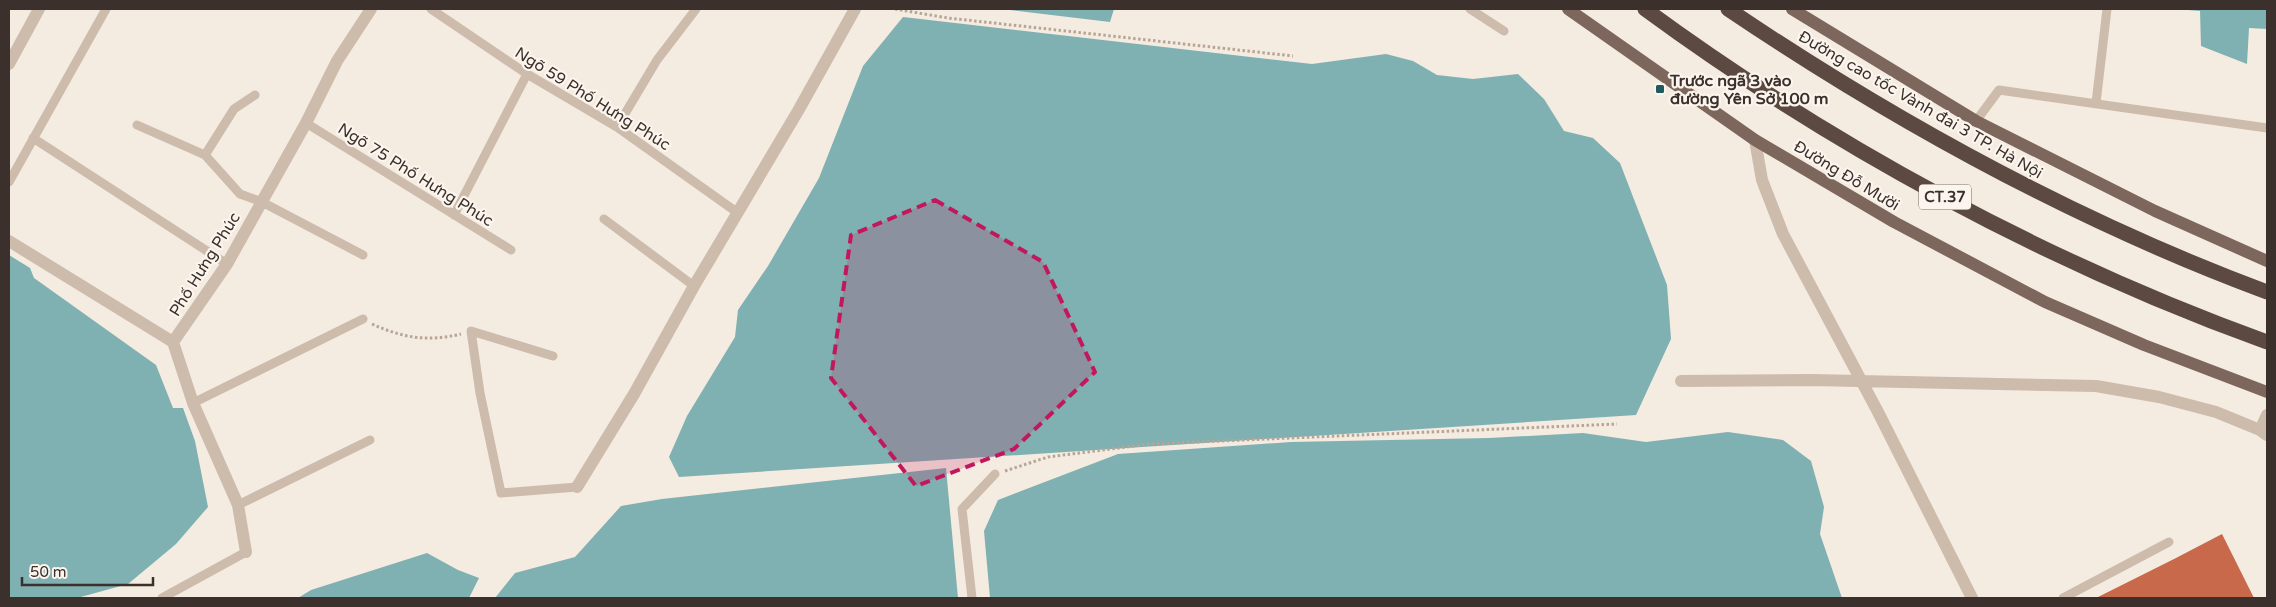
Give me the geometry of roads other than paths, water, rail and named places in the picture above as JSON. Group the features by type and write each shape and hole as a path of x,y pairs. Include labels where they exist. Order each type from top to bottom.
{"highway":[{"name":"CT.37","path":"1645,9 1739,74 1838,136 1942,195 2056,254 2146,294 2267,342"},
{"name":"Đường cao tốc Vành đai 3 TP. Hà Nội","path":"1728,9 1859,93 1972,157 2069,208 2150,245 2267,292"}],"main road":[{"name":"Đường Đỗ Mười","path":"1568,9 1755,140 1894,222 2045,302 2144,345 2267,392"},
{"path":"1792,9 1976,121 2155,211 2267,261"}],"street":[{"path":"9,64 39,9"},
{"name":"Phố Hưng Phúc","path":"246,552 238,505 193,403 173,342 227,264 306,123 337,61 371,9"},
{"path":"577,487 634,394 694,286 798,111 854,9"},
{"path":"1755,140 1762,180 1770,206 1972,598"},
{"path":"9,241 173,342"},
{"path":"1681,381 1812,380 2096,386 2178,402 2216,412 2264,432 2267,415"}],"lane":[{"path":"9,182 106,9"},
{"name":"Ngõ 59 Phố Hưng Phúc","path":"431,9 527,74 617,126 738,213"},
{"path":"617,126 657,60 696,9"},
{"path":"1470,9 1504,32"},
{"path":"2096,103 2107,9"},
{"path":"454,216 527,74"},
{"path":"1976,121 1999,90 2267,128"},
{"path":"205,155 234,109 254,95"},
{"name":"Ngõ 75 Phố Hưng Phúc","path":"306,123 512,250"},
{"path":"137,125 205,155 240,194 262,202 363,254"},
{"path":"34,138 227,264"},
{"path":"604,219 694,286"},
{"path":"193,403 363,320"},
{"path":"553,356 471,331 480,393 501,493 577,487"},
{"path":"238,505 370,440"},
{"path":"972,598 962,509 995,474"},
{"path":"2064,598 2169,542"},
{"path":"162,598 246,552"}],"water":[{"path":"1002,9 1114,9 1110,22"},
{"path":"2175,9 2267,9 2267,29 2249,28 2247,64 2201,46 2200,11"},
{"path":"903,17 1312,64 1386,54 1413,61 1437,75 1473,79 1518,74 1544,99 1564,131 1593,138 1620,163 1667,285 1671,339 1636,415 679,477 669,457 687,416 735,337 738,310 768,266 819,178 863,66"},
{"path":"9,255 30,268 34,278 156,365 173,408 183,408 195,441 208,507 176,544 128,584 77,598 9,598"},
{"path":"1728,432 1783,440 1811,461 1824,507 1820,534 1842,598 990,598 984,531 998,500 1118,454 1291,442 1489,438 1583,433 1646,442"},
{"path":"946,468 958,598 495,598 515,573 575,557 621,506 662,499"},
{"path":"427,553 458,570 479,578 469,598 298,598 311,590"}],"place":[{"name":"Trước ngã 3 vào đường Yên Sở 100 m","path":"1660,89"}]}
